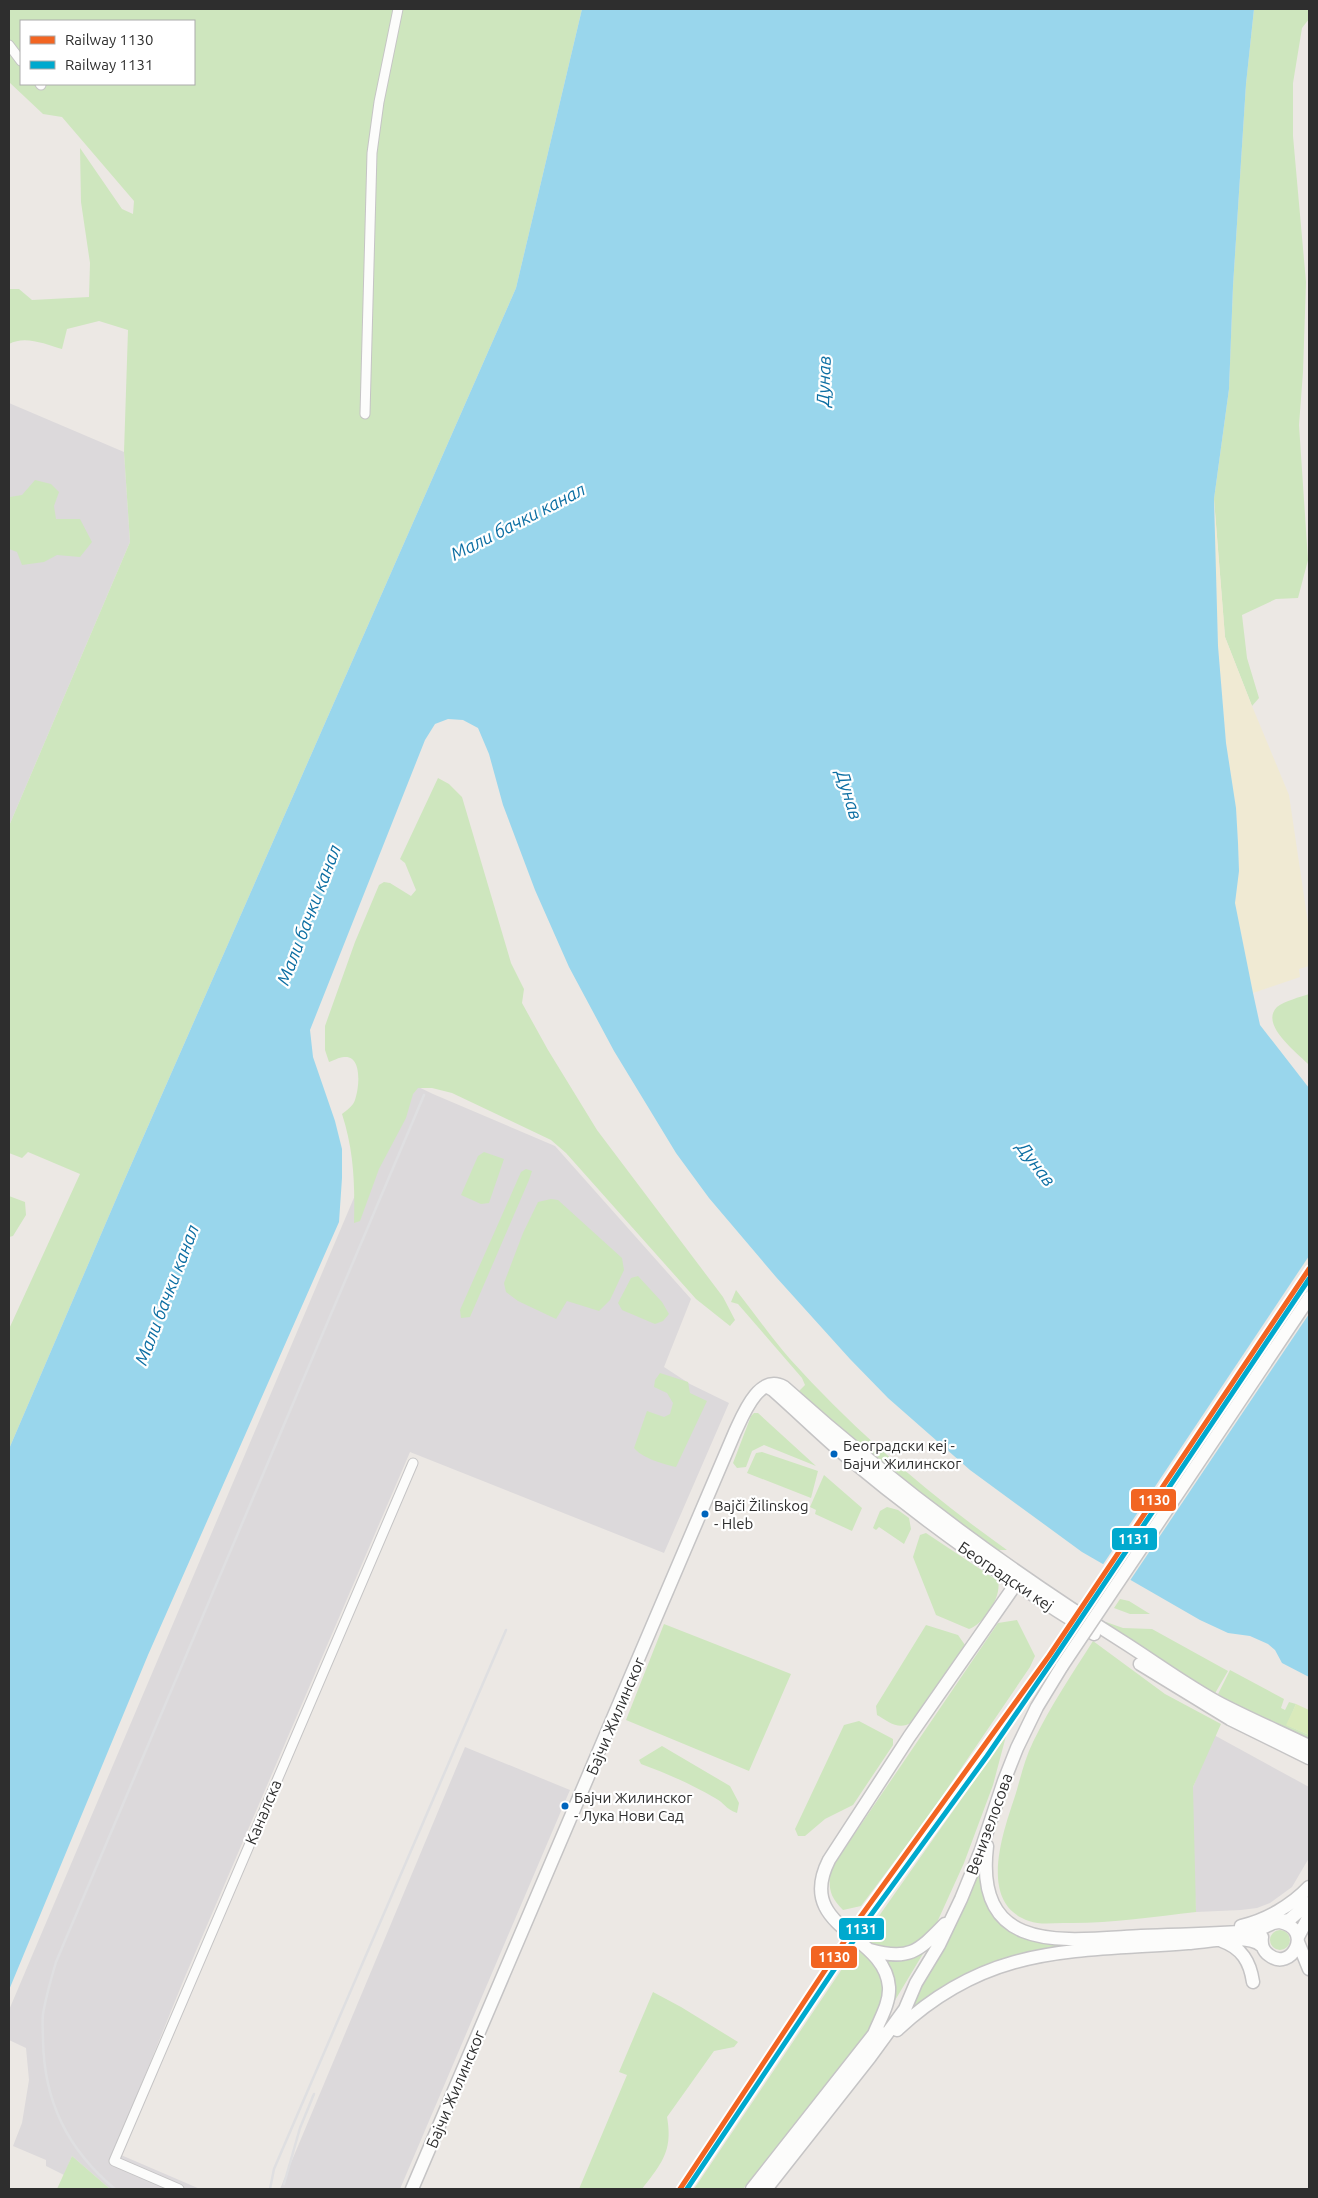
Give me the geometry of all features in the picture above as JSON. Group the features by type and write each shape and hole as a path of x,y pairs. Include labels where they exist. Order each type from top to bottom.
{"main road":[{"name":"Венизелосова","path":"766,2189 877,2049 905,2009 916,1983 952,1917 981,1850 1004,1781 1023,1735 1062,1666 1309,1298"},
{"name":"Београдски кеј","path":"766,1386 772,1384 781,1390 1018,1580 1230,1719 1309,1758"},
{"name":"Бајчи Жилинског","path":"412,2189 735,1432 746,1409 759,1391 766,1386"},
{"name":"Београдски кеј","path":"1018,1580 1219,1703 1309,1746"},
{"path":"874,2034 888,2001 889,1989 886,1972 880,1962 867,1949 840,1927 829,1915 821,1892 825,1868 909,1737 1018,1580"},
{"path":"990,1823 985,1869 987,1889 994,1906 1005,1920 1028,1934 1055,1939 1254,1931 1295,1917 1309,1903"},
{"path":"1202,1933 1248,1924 1263,1919 1294,1901 1309,1887"},
{"path":"1287,1958 1293,1954 1309,1916"},
{"path":"867,1949 888,1955 906,1955 922,1947 952,1917"},
{"path":"1309,1969 1291,1926 1274,1924 1262,1935 1264,1951 1272,1958 1287,1958 1296,1962 1309,1974"},
{"path":"877,2049 920,2009 936,1997 961,1982 1016,1961 1051,1953 1220,1940 1253,1940 1262,1946"},
{"path":"1220,1940 1234,1946 1245,1957 1250,1966 1253,1982"},
{"name":"Венизелосова","path":"752,2189 916,1983"}],"street":[{"path":"365,414 372,152 379,102 398,9"},
{"path":"9,45 20,59"},
{"name":"Каналска","path":"179,2189 114,2162 413,1463"}],"shaded area":[{"path":"9,403 124,452 130,542 9,826"},
{"path":"404,1080 555,1146 691,1299 664,1367 690,1384 729,1403 664,1553 410,1452 184,1979 114,2152 200,2189 110,2189 72,2156 64,2175 46,2166 46,2160 13,2146 22,2123 29,2080 26,2048 9,2040 9,2010"},
{"path":"1214,1735 1309,1787 1309,1858 1292,1887 1270,1903 1257,1908 1196,1912 1189,1797"},
{"path":"465,1747 570,1790 400,2189 280,2189"}],"green space":[{"path":"9,9 582,9 516,288 120,1190 9,1449 9,1329 80,1174 28,1152 22,1158 9,1153 9,826 130,542 124,452 128,330 99,321 67,329 62,349 28,340 15,341 9,344 9,289 19,289 32,300 89,297 90,263 81,202 80,148 122,209 133,214 134,201 62,117 43,114 9,82"},
{"path":"1254,9 1309,9 1309,19 1302,28 1293,83 1293,136 1306,282 1299,425 1308,560 1298,598 1276,599 1242,615 1247,658 1259,698 1252,706 1225,637 1214,499 1229,389 1233,286 1246,84"},
{"path":"35,480 51,484 59,492 54,506 56,519 80,519 92,542 80,557 57,555 44,562 22,565 17,552 9,549 10,497 22,495"},
{"path":"438,778 449,784 462,797 511,963 524,989 522,1003 548,1050 597,1130 723,1297 735,1320 730,1326 696,1299 566,1153 551,1140 452,1093 432,1088 418,1088 413,1094 406,1118 379,1169 360,1221 354,1223 353,1168 342,1114 355,1100 358,1088 357,1067 350,1058 342,1057 329,1062 325,1050 325,1026 355,942 379,885 384,882 390,883 411,896 416,890 405,863 400,859"},
{"path":"1309,994 1309,1065 1289,1046 1276,1030 1273,1014 1280,1005"},
{"path":"484,1152 504,1159 489,1203 481,1204 461,1195 478,1156"},
{"path":"526,1169 532,1171 529,1180 470,1317 461,1318 460,1310 521,1172"},
{"path":"9,1196 25,1202 26,1215 13,1236 9,1237"},
{"path":"551,1199 558,1200 622,1258 624,1270 610,1300 599,1311 567,1301 556,1319 518,1301 506,1292 504,1283 523,1233 538,1202"},
{"path":"638,1276 662,1302 669,1314 663,1321 655,1324 622,1310 618,1303 631,1278"},
{"path":"736,1290 790,1359 866,1436 949,1507 1007,1550 996,1550 918,1493 798,1392 805,1385 802,1378 738,1304 731,1302"},
{"path":"660,1373 688,1382 690,1393 707,1401 676,1467 647,1458 634,1448 647,1411 664,1417 670,1414 673,1403 667,1393 654,1387 655,1380"},
{"path":"754,1413 758,1413 816,1466 764,1445 752,1451 746,1467 737,1468 733,1463 751,1416"},
{"path":"762,1452 818,1471 811,1498 747,1473 756,1453"},
{"path":"824,1475 862,1508 852,1531 815,1514 816,1510 810,1507"},
{"path":"887,1507 898,1510 909,1518 911,1529 904,1544 879,1527 876,1530 873,1528 880,1511"},
{"path":"926,1533 998,1581 999,1587 991,1609 980,1622 969,1629 936,1615 913,1557 920,1535"},
{"path":"1120,1599 1129,1601 1150,1614 1130,1614 1114,1608"},
{"path":"1017,1620 1035,1656 1030,1667 930,1814 861,1906 843,1910 832,1896 830,1870 998,1623"},
{"path":"1106,1622 1123,1628 1152,1629 1228,1671 1214,1695 1103,1627"},
{"path":"664,1624 791,1674 749,1771 626,1720"},
{"path":"926,1625 958,1635 965,1645 912,1722 907,1725 898,1726 877,1715 876,1706"},
{"path":"1093,1641 1165,1694 1221,1724 1193,1787 1196,1912 1113,1921 1042,1923 1029,1921 1013,1912 1003,1899 998,1882 1001,1845 1025,1761 1047,1716"},
{"path":"1230,1670 1284,1699 1281,1708 1285,1710 1289,1702 1296,1704 1287,1725 1309,1735 1309,1742 1242,1710 1218,1694"},
{"path":"1296,1704 1309,1710 1309,1735 1286,1725"},
{"path":"859,1721 893,1739 893,1745 853,1805 825,1819 805,1836 798,1836 795,1829 844,1725"},
{"path":"1006,1736 993,1785 964,1863 934,1929 924,1941 890,1953 862,1940"},
{"path":"662,1746 730,1786 739,1803 737,1813 697,1788 641,1764 639,1760"},
{"path":"979,1868 988,1906 1007,1929 1035,1941 1073,1946 1014,1958 906,2014"},
{"path":"1280,1930 1287,1933 1290,1940 1287,1947 1280,1950 1273,1947 1270,1940 1273,1933"},
{"path":"859,1949 871,1958 885,1976 885,1997 871,2029 743,2189 694,2189 848,1960"},
{"path":"924,1952 894,2002 893,1976 886,1960 912,1959"},
{"path":"653,1992 738,2042 734,2047 714,2051 667,2117 667,2148 660,2164 642,2189 579,2189 627,2075 619,2072"},
{"path":"72,2156 110,2189 57,2189"}],"sand":[{"path":"1214,499 1225,637 1289,795 1309,930 1309,966 1299,969 1300,977 1253,993 1235,903 1239,871 1238,843 1236,808 1226,743 1218,646"}],"water":[{"path":"582,9 1254,9 1246,84 1233,286 1229,389 1214,499 1218,646 1226,743 1236,808 1239,871 1235,903 1253,993 1260,1025 1309,1088 1309,1677 1282,1663 1275,1650 1268,1644 1250,1636 1228,1633 1200,1620 1082,1552 970,1470 888,1398 776,1277 709,1198 676,1153 614,1051 569,967 535,890 503,805 489,754 478,728 463,720 448,719 435,724 425,740 310,1030 313,1057 335,1121 342,1149 339,1222 148,1655 9,1990 9,1449 120,1190 516,288"}],"pier":[{"path":"1309,1256 1309,1314 1129,1582 1102,1566"}],"railway":[{"path":"115,2189 98,2174 72,2141 62,2123 48,2084 44,2063 43,2014 52,1975 424,1095"},
{"path":"270,2189 274,2169 506,1630"},
{"path":"284,2184 300,2128 314,2094"}],"rail line":[{"name":"1130","path":"680,2189 861,1916 1049,1656 1309,1269"},
{"name":"1131","path":"687,2189 868,1919 987,1756 1053,1660 1309,1279"}],"place":[{"name":"Београдски кеј - Бајчи Жилинског","path":"834,1454"},
{"name":"Bajči Žilinskog - Hleb","path":"705,1514"},
{"name":"Бајчи Жилинског - Лука Нови Сад","path":"565,1806"}],"water label":[{"name":"Дунав","path":"824,381"},
{"name":"Мали бачки канал","path":"518,522"},
{"name":"Дунав","path":"849,795"},
{"name":"Мали бачки канал","path":"309,915"},
{"name":"Дунав","path":"1036,1164"},
{"name":"Мали бачки канал","path":"167,1295"}]}
